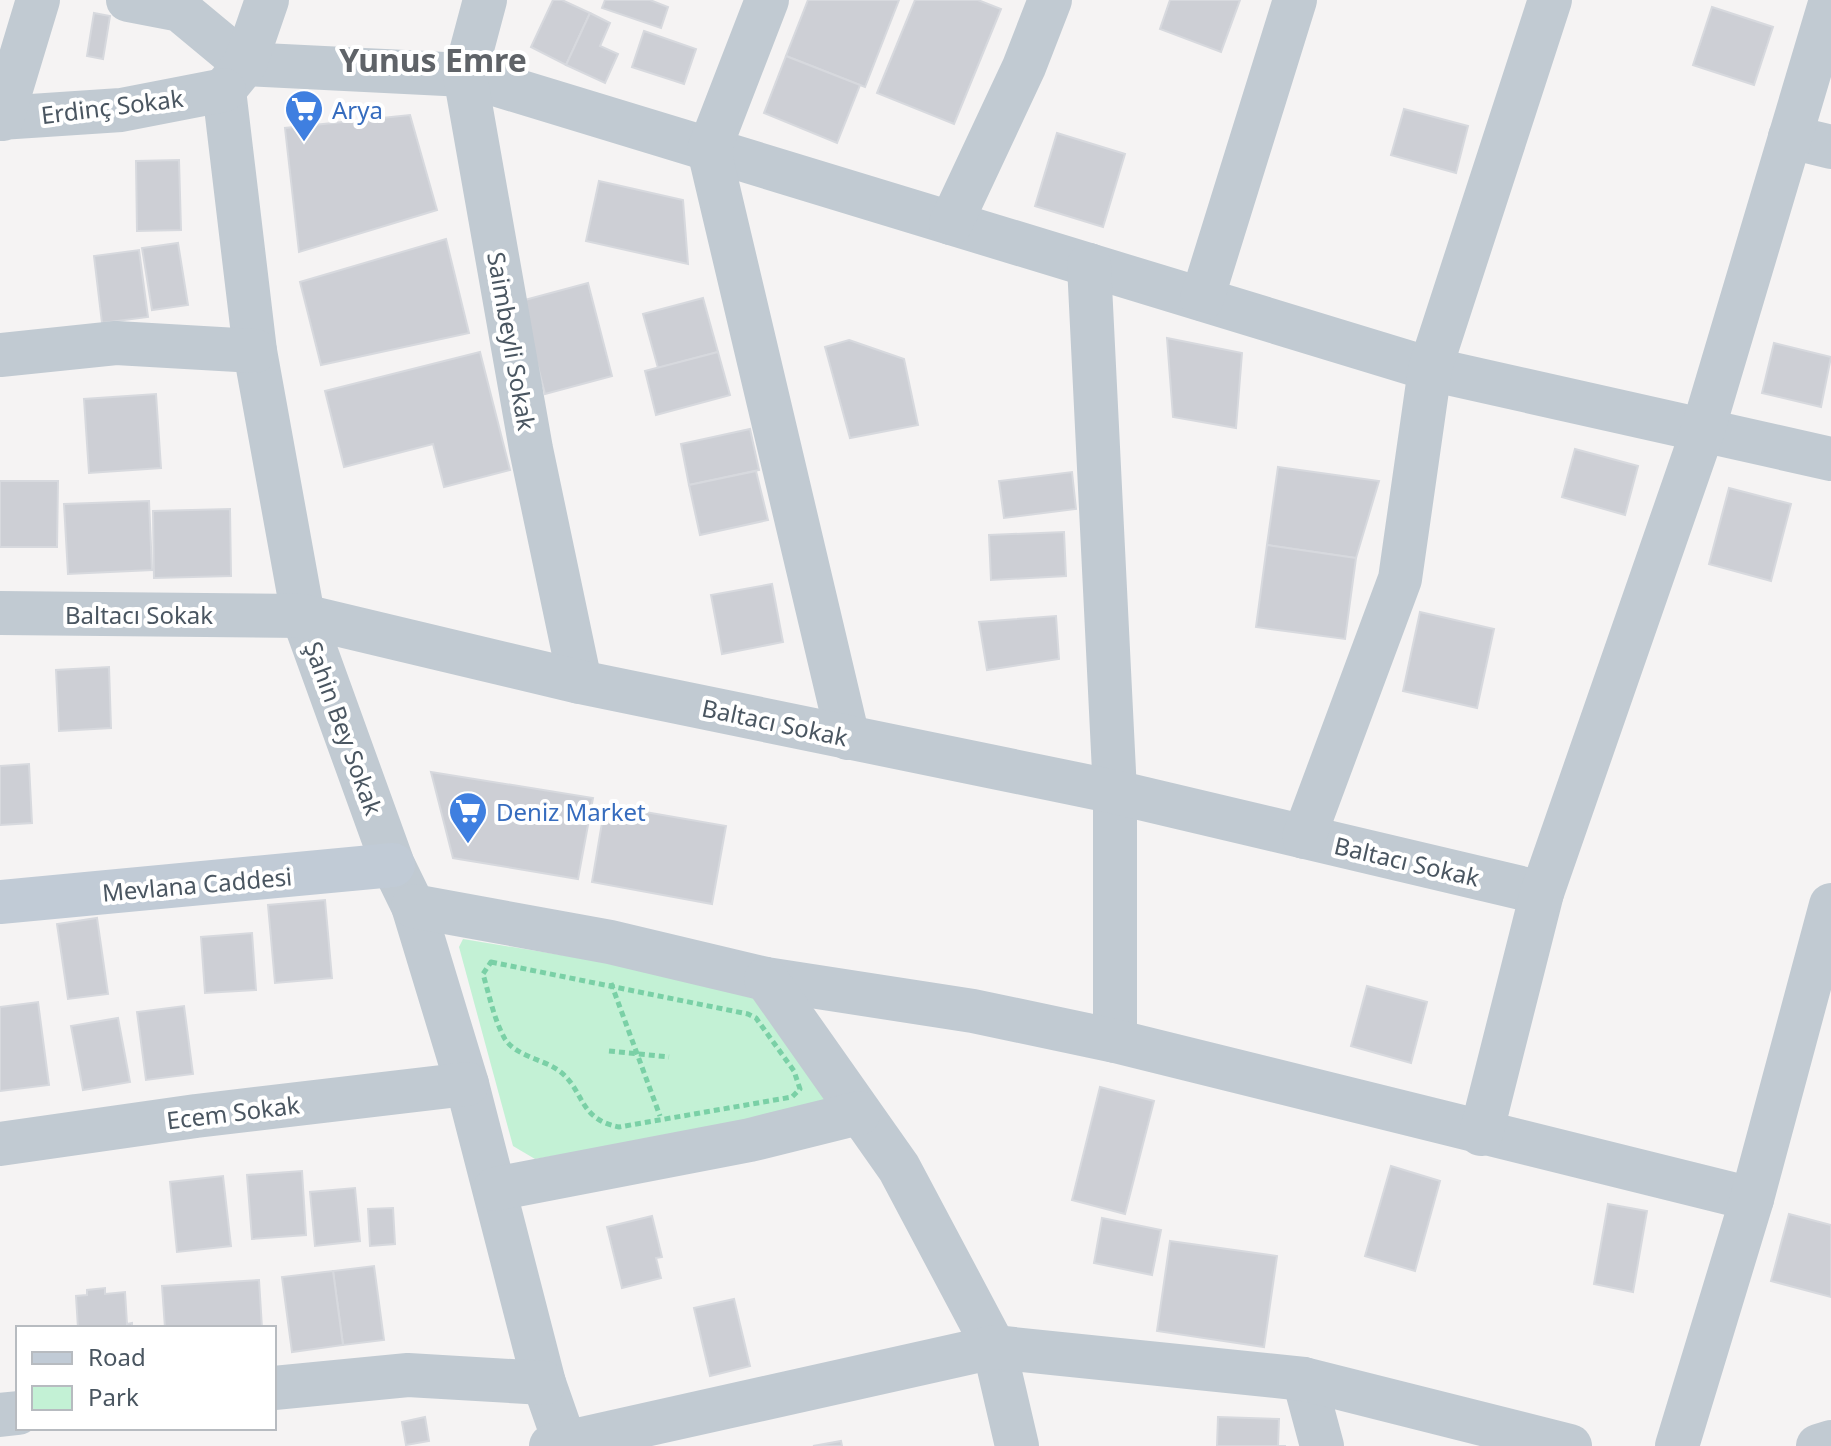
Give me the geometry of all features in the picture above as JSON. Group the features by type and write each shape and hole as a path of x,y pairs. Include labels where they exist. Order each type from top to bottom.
{"street":[{"path":"1,118 38,0"},
{"path":"128,0 180,10 234,77"},
{"name":"Şahin Bey Sokak","path":"267,0 234,77 255,351 303,616 393,865 413,906 467,1084 560,1445"},
{"name":"Saimbeyli Sokak","path":"485,0 465,75 531,449 580,682"},
{"path":"767,0 709,150 848,738"},
{"path":"951,223 1024,67 1050,0"},
{"path":"1202,299 1295,0"},
{"path":"1304,837 1400,579 1430,369 1550,0"},
{"path":"1481,1134 1542,893 1702,433 1811,142 1831,0"},
{"name":"Erdinç Sokak","path":"1,118 121,110 234,77 465,75 1430,369 1702,433 1831,459"},
{"path":"1089,265 1115,792 1115,1041"},
{"path":"0,355 116,343 255,351"},
{"name":"Baltacı Sokak","path":"0,613 303,616 580,682 1115,792 1542,893"},
{"name":"Mevlana Caddesi","path":"0,902 393,865"},
{"path":"1677,1446 1752,1199 1831,905"},
{"path":"413,906 610,942 766,979 973,1011 1115,1041 1752,1199"},
{"path":"766,979 899,1168 994,1347 1017,1446"},
{"name":"Ecem Sokak","path":"0,1144 196,1116 467,1084"},
{"path":"495,1189 750,1140 859,1113"},
{"path":"560,1445 994,1347 1304,1379 1570,1446"},
{"path":"276,1388 408,1375 544,1383"},
{"path":"1304,1379 1322,1446"},
{"path":"1818,1446 1831,1442"}],"path":[{"path":"610,942 611,985 662,1120"},
{"path":"491,962 611,985 756,1018 799,1083 792,1097 619,1127 594,1118 560,1071 510,1045 504,1037 482,970 491,962"},
{"path":"609,1051 669,1057"}],"green space":[{"path":"463,939 756,987 828,1090 819,1112 535,1159 513,1146 459,947"}],"building":[{"path":"553,0 562,0 590,13 566,65 531,47"},
{"path":"605,0 650,0 668,7 661,28 602,8"},
{"path":"808,0 899,0 865,87 786,56"},
{"path":"915,0 978,0 1001,9 954,124 877,93"},
{"path":"1170,0 1240,0 1221,52 1160,29"},
{"path":"1712,7 1773,27 1754,85 1693,65"},
{"path":"94,13 110,16 103,59 87,56"},
{"path":"590,13 610,23 600,46 618,54 605,83 566,65"},
{"path":"644,31 696,49 684,84 632,67"},
{"path":"786,56 860,85 837,143 764,113"},
{"path":"1404,109 1468,126 1456,173 1391,155"},
{"path":"410,115 437,210 299,252 285,128"},
{"path":"1057,133 1125,154 1103,227 1035,206"},
{"path":"179,160 181,230 137,231 136,161"},
{"path":"599,181 683,200 688,264 586,241"},
{"path":"446,239 469,333 321,365 300,282"},
{"path":"178,243 188,305 152,310 142,248"},
{"path":"139,250 148,317 102,323 94,256"},
{"path":"588,283 612,376 545,394 521,301"},
{"path":"703,298 718,352 658,368 643,314"},
{"path":"1167,338 1242,353 1236,428 1173,417"},
{"path":"849,340 904,359 918,425 850,438 825,347"},
{"path":"1774,343 1831,357 1821,407 1762,393"},
{"path":"480,352 510,470 444,487 433,444 344,467 325,391"},
{"path":"718,352 730,395 656,415 645,371"},
{"path":"156,394 161,468 89,473 84,399"},
{"path":"750,429 759,470 689,485 681,444"},
{"path":"1575,449 1638,466 1625,515 1562,497"},
{"path":"1278,467 1379,481 1356,558 1267,545"},
{"path":"756,471 768,520 700,535 689,485"},
{"path":"1072,472 1076,509 1004,518 999,481"},
{"path":"0,481 58,481 57,547 0,547"},
{"path":"1729,488 1791,504 1771,581 1709,564"},
{"path":"149,501 152,570 68,574 64,504"},
{"path":"230,509 231,576 154,578 153,511"},
{"path":"1064,532 1066,576 991,580 989,535"},
{"path":"1267,545 1356,558 1345,639 1256,627"},
{"path":"772,584 783,642 722,654 711,595"},
{"path":"1420,612 1494,629 1477,708 1403,691"},
{"path":"1056,616 1059,659 987,670 979,622"},
{"path":"109,667 111,728 59,731 56,670"},
{"path":"29,764 32,823 0,825 0,766"},
{"path":"431,772 593,798 578,879 453,858"},
{"path":"605,805 726,826 712,904 592,882"},
{"path":"325,900 332,978 275,983 268,905"},
{"path":"97,918 108,994 68,999 57,924"},
{"path":"252,933 256,990 205,993 201,937"},
{"path":"1367,986 1427,1002 1411,1063 1351,1046"},
{"path":"38,1002 49,1085 0,1091 0,1007"},
{"path":"184,1006 193,1074 146,1080 137,1012"},
{"path":"118,1018 130,1082 83,1090 71,1026"},
{"path":"1100,1087 1154,1101 1125,1214 1072,1200"},
{"path":"1391,1166 1440,1181 1415,1271 1365,1256"},
{"path":"302,1171 306,1235 252,1239 247,1175"},
{"path":"223,1176 231,1246 177,1252 170,1182"},
{"path":"355,1188 360,1241 315,1246 310,1192"},
{"path":"1608,1204 1647,1211 1633,1292 1594,1284"},
{"path":"393,1208 395,1244 370,1246 368,1209"},
{"path":"1789,1214 1831,1225 1831,1297 1771,1281"},
{"path":"652,1216 662,1257 656,1258 661,1278 622,1288 607,1227"},
{"path":"1102,1218 1161,1230 1152,1275 1094,1263"},
{"path":"1170,1241 1277,1256 1264,1347 1157,1331"},
{"path":"374,1266 384,1340 343,1345 333,1271"},
{"path":"333,1271 343,1345 292,1352 282,1277"},
{"path":"259,1280 262,1326 165,1326 162,1286"},
{"path":"105,1288 105,1294 125,1292 127,1324 132,1323 132,1326 78,1326 76,1296 87,1295 87,1290"},
{"path":"734,1299 750,1366 710,1376 694,1308"},
{"path":"425,1417 429,1441 406,1445 402,1422"},
{"path":"1218,1417 1279,1419 1278,1446 1217,1446"},
{"path":"841,1441 842,1446 813,1446"}],"place":[{"name":"Arya","path":"304,143"},
{"name":"Deniz Market","path":"468,845"}],"district":[{"name":"Yunus Emre","path":"433,59"}]}
